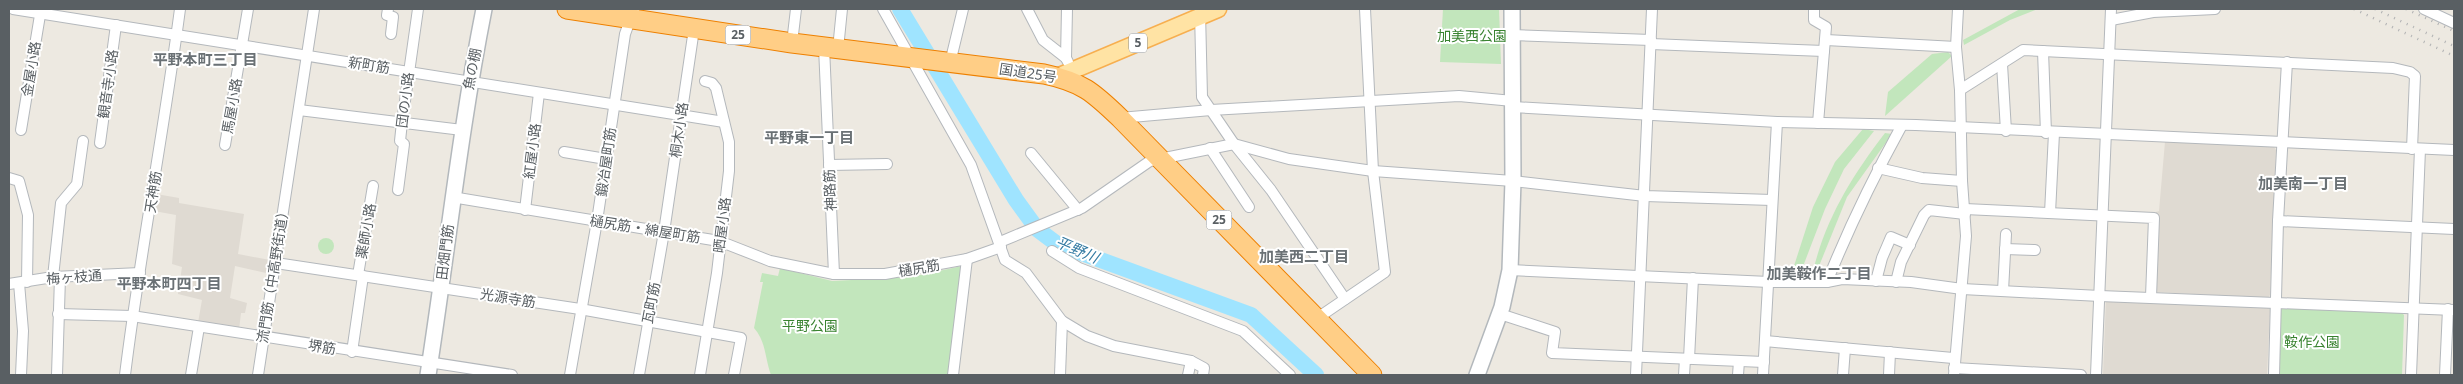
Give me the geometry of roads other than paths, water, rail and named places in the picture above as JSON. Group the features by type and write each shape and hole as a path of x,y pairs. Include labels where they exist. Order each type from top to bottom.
{"highway":[{"name":"国道25号","path":"567,9 632,14 694,29 950,63 1065,68 1079,83 1095,94 1120,118 1372,375"}],"main road":[{"name":"5","path":"1065,68 1200,13 1218,9"}],"street":[{"name":"新町筋","path":"13,9 40,11 307,56 724,122"},
{"name":"天神筋","path":"125,375 132,316 180,9"},
{"name":"馬屋小路","path":"225,145 248,9"},
{"name":"流門筋（中高野街道）","path":"258,375 314,9"},
{"path":"388,9 386,15 393,17 390,34"},
{"name":"団の小路","path":"398,190 404,144 400,141 402,122 418,9"},
{"name":"魚の棚","path":"462,130 484,9"},
{"path":"792,43 796,9"},
{"name":"神路筋","path":"834,274 829,165 831,48 842,9"},
{"path":"883,9 971,165 1005,260 1026,273 1062,321 1087,336 1114,346 1191,361 1204,368 1203,375"},
{"path":"950,63 963,9"},
{"path":"1028,9 1043,40 1065,68"},
{"path":"1065,68 1067,9"},
{"path":"1316,319 1385,272 1373,170 1371,100 1364,9"},
{"path":"1477,375 1500,314 1510,270 1513,181 1512,9"},
{"path":"1636,375 1652,9"},
{"path":"1814,9 1814,20 1826,26 1818,123"},
{"path":"1954,367 1966,236 1962,181 1960,90 1956,47 1958,9"},
{"path":"2096,375 2111,9"},
{"path":"2111,20 2160,10 2215,9"},
{"path":"2428,10 2454,22"},
{"name":"金屋小路","path":"21,130 40,11"},
{"path":"1200,13 1202,97 1234,144 1271,190 1344,299"},
{"name":"鍛冶屋町筋","path":"570,375 580,309 597,221 625,34 632,14"},
{"name":"観音寺小路","path":"100,143 116,25"},
{"name":"桐木小路","path":"664,232 694,29"},
{"path":"1512,35 1824,51"},
{"path":"1826,40 1956,47"},
{"path":"1960,90 2023,50 2393,68 2410,72 2415,76 2417,228 2411,375"},
{"path":"2043,51 2050,133 2050,213"},
{"path":"2274,375 2278,302 2278,221 2287,62"},
{"path":"2002,64 2006,131"},
{"name":"晒屋小路","path":"700,375 717,273 719,241 729,171 729,142 716,88 712,83 705,81"},
{"name":"紅屋小路","path":"525,210 540,93"},
{"path":"1120,118 1211,110 1460,96 1513,104 1647,115 2454,150"},
{"path":"299,110 462,130"},
{"path":"1763,375 1777,122"},
{"path":"1828,282 1849,228 1878,168 1902,125"},
{"name":"田畑門筋","path":"429,369 462,130"},
{"path":"57,375 58,314 56,277 61,203 77,184 83,141"},
{"path":"1234,144 1289,159 1373,170 1513,181 1645,196 1772,200"},
{"name":"樋尻筋","path":"834,274 885,274 967,259 1000,245 1024,231 1078,210 1150,161 1234,144"},
{"path":"1210,148 1249,207"},
{"path":"564,152 606,159"},
{"path":"1031,153 1078,210"},
{"path":"829,165 887,164"},
{"path":"1878,168 1922,178 1962,181"},
{"path":"9,178 19,181 28,215 18,283 23,330 21,375"},
{"name":"薬師小路","path":"352,352 373,186"},
{"name":"樋尻筋・綿屋町筋","path":"452,197 719,241 770,261 834,274"},
{"path":"1896,282 1902,262 1924,215 1929,210 2102,214 2154,218 2151,297"},
{"path":"2278,221 2454,229"},
{"name":"瓦町筋","path":"638,375 664,232"},
{"path":"2003,291 2006,234"},
{"path":"1876,280 1882,258 1891,237 1910,245"},
{"path":"2005,249 2035,250"},
{"path":"1052,251 1088,272 1243,331 1290,375"},
{"path":"953,375 967,259"},
{"name":"光源寺筋","path":"276,262 580,309 741,338 734,375"},
{"path":"1510,270 1769,282 1828,282 1842,279 1876,280 1962,289 2451,310 2445,375"},
{"name":"梅ヶ枝通","path":"18,283 56,277 140,273"},
{"path":"1684,375 1687,359 1693,278"},
{"name":"堺筋","path":"58,314 132,316 352,352 429,369 512,375"},
{"path":"1500,314 1555,332 1552,353 1764,362"},
{"path":"1060,375 1062,321"},
{"path":"190,375 199,327"},
{"path":"1766,340 1890,352 1954,367 2041,374 2081,375"},
{"path":"1843,375 1844,348"},
{"path":"1889,375 1890,352"},
{"path":"1188,375 1191,361"},
{"path":"1738,375 1739,361"}],"waterway":[{"name":"平野川","path":"900,9 1016,200 1037,229 1057,244 1251,315 1316,375"}],"railway":[{"path":"2354,9 2454,56"},
{"path":"2375,9 2454,46"},
{"path":"2406,9 2454,31"}],"district":[{"name":"平野本町三丁目","path":"205,60"},
{"name":"平野東一丁目","path":"809,138"},
{"name":"加美南一丁目","path":"2303,184"},
{"name":"加美西二丁目","path":"1304,257"},
{"name":"加美鞍作二丁目","path":"1819,274"},
{"name":"平野本町四丁目","path":"169,284"}],"park label":[{"name":"加美西公園","path":"1472,36"},
{"name":"平野公園","path":"810,326"},
{"name":"鞍作公園","path":"2312,342"}]}
